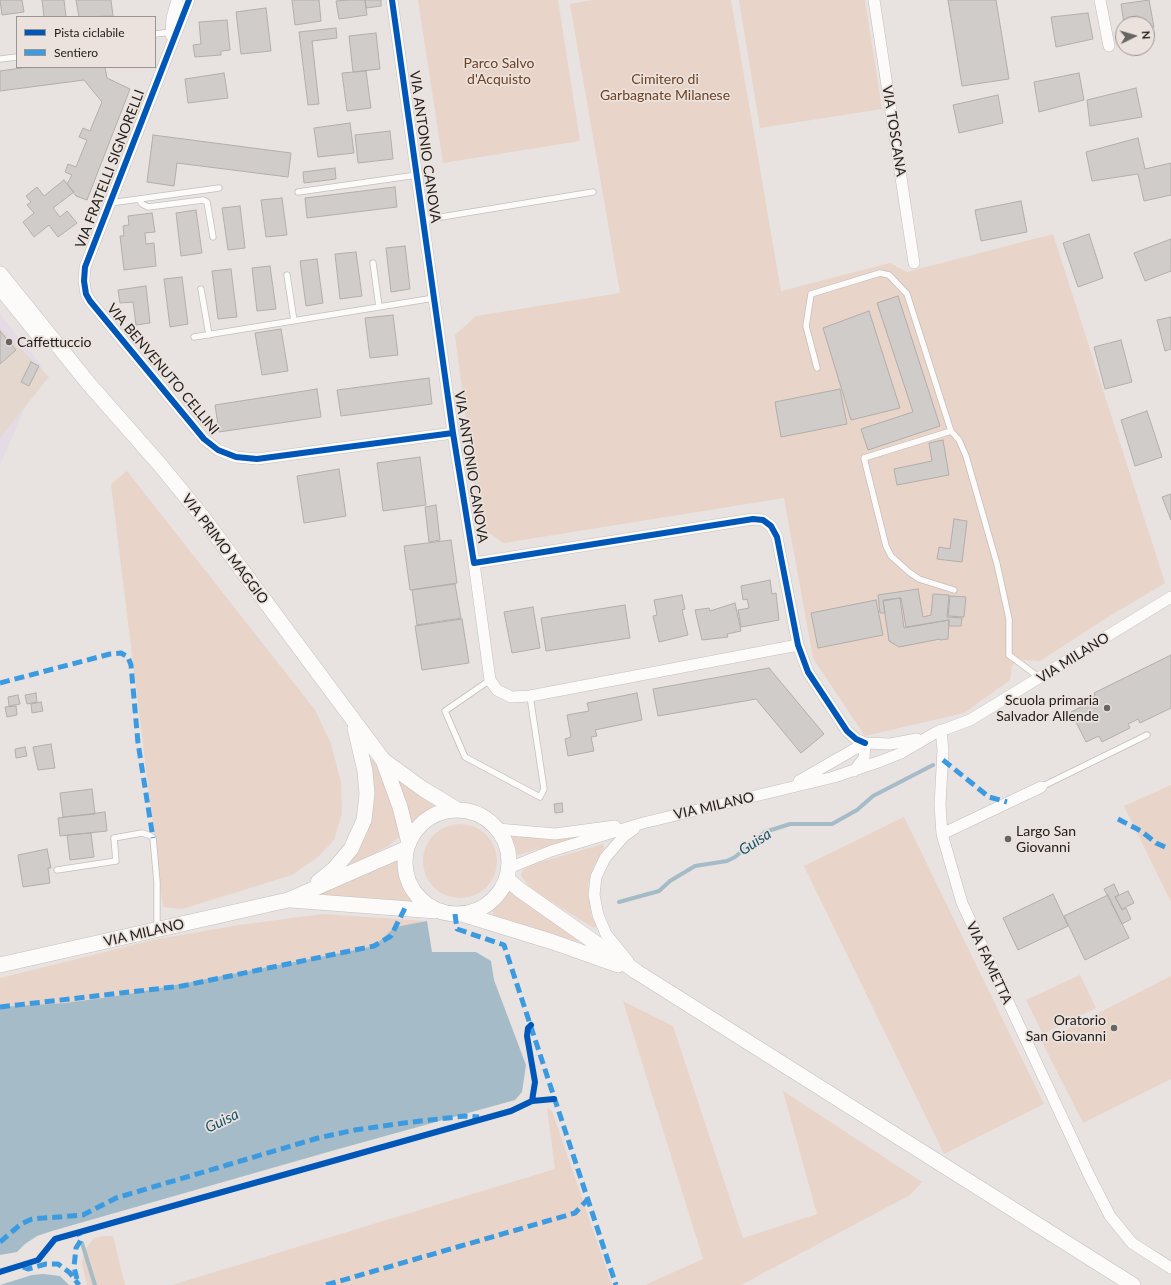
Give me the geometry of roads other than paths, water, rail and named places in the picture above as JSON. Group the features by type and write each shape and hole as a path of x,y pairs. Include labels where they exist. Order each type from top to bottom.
{"street":[{"path":"170,0 172,18"},
{"name":"VIA FRATELLI SIGNORELLI","path":"173,35 172,18 176,0"},
{"name":"VIA FRATELLI SIGNORELLI","path":"84,281 85,267 173,35 189,0"},
{"name":"VIA ANTONIO CANOVA","path":"392,0 453,433 474,563 490,680"},
{"name":"VIA TOSCANA","path":"874,0 914,263"},
{"path":"1100,0 1110,46"},
{"name":"VIA PRIMO MAGGIO","path":"2,278 24,320 43,341 89,384"},
{"name":"VIA PRIMO MAGGIO","path":"2,278 89,384 161,466 201,515 383,760 422,789 456,809"},
{"name":"VIA BENVENUTO CELLINI","path":"84,281 86,294 90,302 191,424 204,439 218,450 236,457 256,459 453,433"},
{"name":"VIA PRIMO MAGGIO","path":"0,304 21,326 43,341"},
{"name":"VIA ANTONIO CANOVA","path":"474,563 753,519 763,520 771,526 777,537 798,645 808,672 847,731 856,740 864,743"},
{"name":"VIA MILANO","path":"508,873 551,851 643,823 854,771 902,752 941,730 970,720 1041,678 1136,616 1171,597"},
{"path":"490,680 497,690 505,695 518,698 798,645"},
{"name":"VIA PRIMO MAGGIO","path":"288,900 318,883 334,869 351,849 361,828 367,794 365,771 353,721"},
{"name":"VIA FAMETTA","path":"941,730 943,750 940,805 942,834 962,904 1103,1202 1115,1224 1132,1243 1171,1268"},
{"path":"845,755 847,748 847,731"},
{"name":"VIA MILANO","path":"785,789 864,743 902,743 929,736"},
{"path":"854,771 864,758 864,743"},
{"name":"VIA PRIMO MAGGIO","path":"383,760 400,807 408,846"},
{"path":"942,834 1041,787"},
{"path":"462,914 481,909 497,896 508,873 508,848 498,829 492,822 475,813 456,809 436,814 427,819 416,830 408,846 405,867 411,886 423,901 439,911 462,914 553,942 637,972"},
{"path":"637,972 606,934 598,915 594,895 596,877 605,858 624,836 643,823"},
{"name":"VIA MILANO","path":"498,829 555,834 643,823"},
{"name":"VIA MILANO","path":"0,965 288,900 408,846"},
{"path":"508,873 520,890 637,972 1133,1285"},
{"name":"VIA MILANO","path":"288,900 439,911"}],"lane":[{"path":"156,34 173,35"},
{"path":"0,59 16,57"},
{"path":"298,192 417,175"},
{"path":"110,203 219,188"},
{"path":"423,220 593,192"},
{"path":"139,199 142,204 148,207 203,200 207,202 213,237"},
{"path":"373,263 379,307"},
{"path":"817,368 806,326 811,294 880,273 889,275 907,294 951,431 959,440 966,456 997,564 1009,619 1009,655 1041,678"},
{"path":"287,275 294,321"},
{"path":"201,289 209,335"},
{"path":"194,337 434,298"},
{"path":"951,431 864,458 886,546 891,556 919,579 954,590"},
{"path":"490,680 445,711 465,757 540,797 544,789 530,696"},
{"path":"1041,787 1147,736"},
{"path":"57,870 116,861 114,838 142,833 149,835 153,838 157,882 157,930"}],"water":[{"path":"427,921 432,952 476,952 491,961 494,980 526,1065 522,1092 515,1100 52,1231 37,1236 25,1244 17,1252 0,1255 0,1007 65,1003 124,995 335,954 374,946 395,927"},
{"path":"43,1274 60,1276 69,1285 0,1285 32,1275"}],"waterway":[{"name":"Guisa","path":"619,902 659,891 670,881 695,866 727,861 735,857 765,832 790,824 832,824 857,810 873,796 933,765"},
{"path":"82,1243 95,1285"}],"place":[{"name":"Caffettuccio","path":"9,342"},
{"name":"Scuola primaria Salvador Allende","path":"1107,708"},
{"name":"Largo San Giovanni","path":"1008,839"},
{"name":"Oratorio San Giovanni","path":"1114,1028"}],"park label":[{"name":"Parco Salvo d'Acquisto","path":"499,72"},
{"name":"Cimitero di Garbagnate Milanese","path":"665,88"}]}
